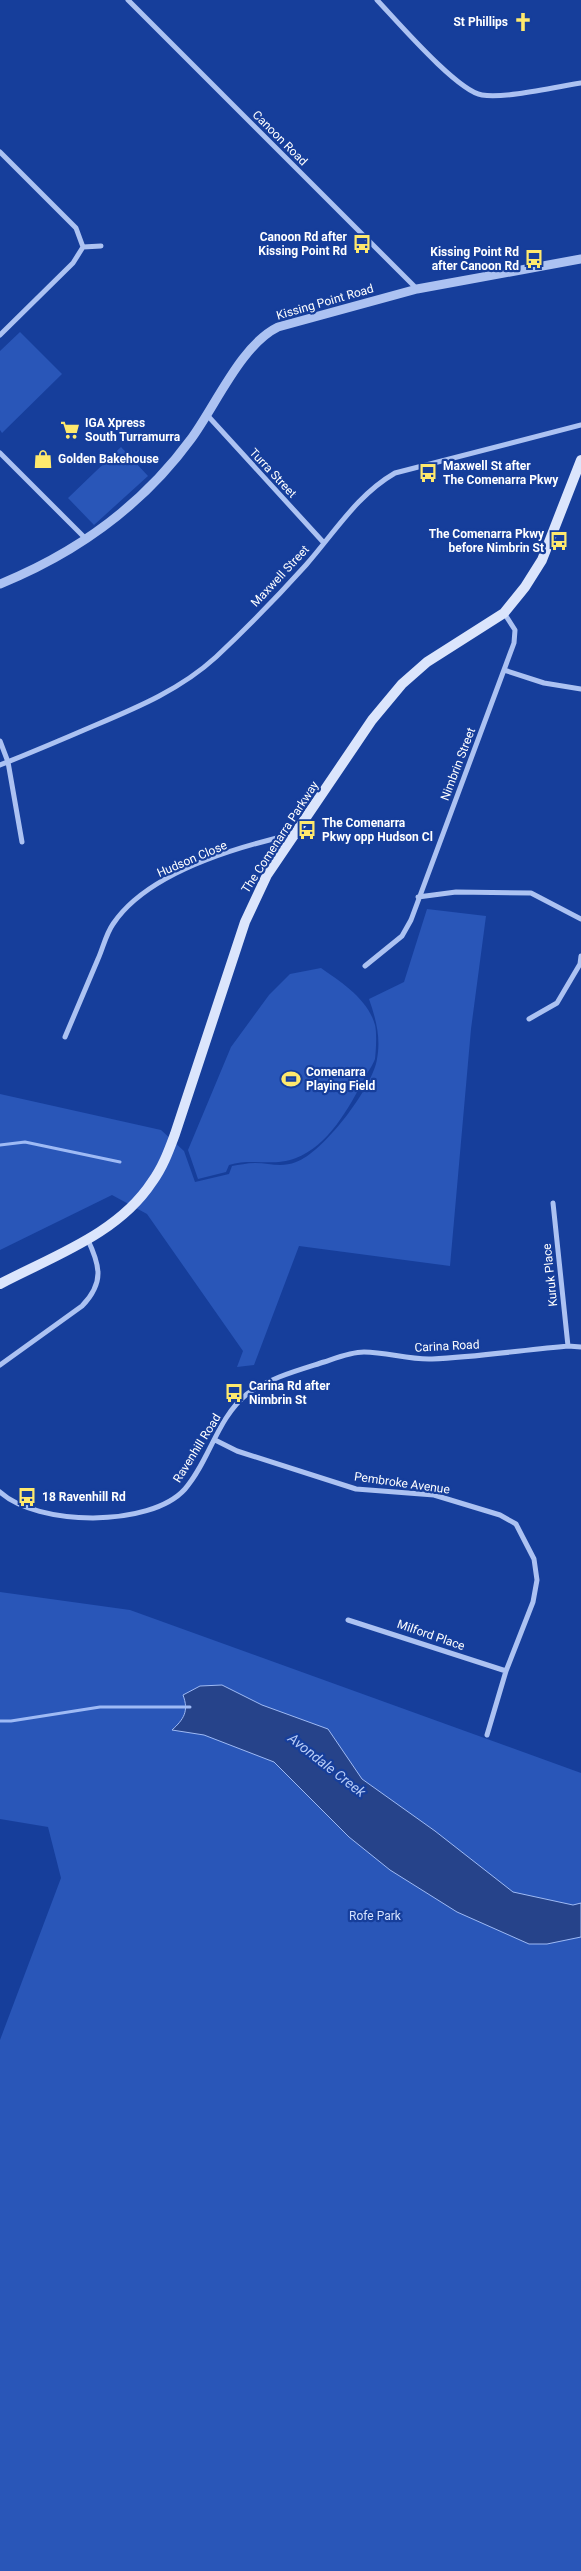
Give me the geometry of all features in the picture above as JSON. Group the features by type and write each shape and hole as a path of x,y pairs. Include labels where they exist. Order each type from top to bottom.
{"main road":[{"name":"The Comenarra Parkway","path":"0,1284 87,1238 127,1212 147,1189 162,1166 175,1134 245,922 267,875 372,720 402,684 427,662 504,613 525,587 542,560 581,460"}],"street":[{"name":"Canoon Road","path":"128,0 417,289"},
{"path":"377,0 456,80 471,92 490,96 581,83"},
{"path":"0,152 76,228 83,248"},
{"path":"0,335 73,263 83,248 101,246"},
{"name":"Kissing Point Road","path":"0,584 87,540 157,479 182,451 208,416 245,356 266,333 278,327 417,289 581,259"},
{"name":"Turra Street","path":"208,416 324,543"},
{"name":"Maxwell Street","path":"0,765 134,709 163,695 191,678 216,657 306,565 369,490 395,473 581,425"},
{"path":"0,453 87,540"},
{"name":"Nimbrin Street","path":"365,966 402,936 411,920 516,636 513,624 504,613"},
{"path":"504,670 544,683 581,689"},
{"path":"0,741 8,762 22,842"},
{"name":"Hudson Close","path":"65,1037 111,926 126,907 144,892 180,872 263,841 294,834"},
{"path":"418,898 456,892 531,893 581,919"},
{"path":"529,1019 557,1003 580,964 581,956"},
{"name":"Kuruk Place","path":"553,1203 568,1346"},
{"path":"0,1365 82,1306 90,1297 98,1280 99,1267 87,1238"},
{"name":"Carina Road","path":"260,1386 324,1362 363,1352 433,1359 568,1346 581,1347"},
{"name":"Ravenhill Road","path":"0,1492 22,1506 56,1515 97,1517 141,1512 157,1506 183,1490 234,1407 260,1386"},
{"name":"Pembroke Avenue","path":"215,1440 237,1451 356,1489 434,1495 493,1513 516,1524 534,1559 537,1580 533,1602 506,1671 486,1735"},
{"name":"Milford Place","path":"348,1620 506,1671"}],"green space":[{"path":"20,332 62,374 2,433 0,430 0,351"},
{"path":"121,447 148,476 94,525 68,498"},
{"path":"427,909 486,916 471,1029 450,1266 299,1246 254,1365 237,1367 243,1351 147,1214 112,1195 0,1250 0,1094 161,1130 184,1151 195,1182 229,1174 232,1166 255,1163 285,1165 296,1162 307,1156 332,1133 357,1102 366,1086 377,1059 378,1044 376,1021 369,999 404,982"},
{"name":"Comenarra Playing Field","path":"321,968 345,985 360,999 375,1025 375,1059 352,1102 336,1125 318,1145 296,1158 279,1162 238,1163 229,1165 226,1172 198,1179 188,1150 231,1047 269,995 290,974"},
{"name":"Rofe Park","path":"0,1592 130,1610 581,1773 581,2571 0,2571 0,2040 61,1878 48,1827 0,1819"}],"water":[{"path":"222,1685 262,1705 328,1729 362,1779 435,1831 513,1892 573,1905 581,1903 581,1937 547,1944 529,1944 457,1912 390,1870 349,1837 274,1762 204,1735 172,1730 180,1722 184,1714 185,1701 183,1695 200,1686"}],"waterway":[{"path":"0,1145 25,1142 120,1162"},
{"name":"Avondale Creek","path":"0,1721 11,1721 100,1707 190,1707"}],"place":[{"name":"St Phillips","path":"523,22"},
{"name":"Canoon Rd after Kissing Point Rd","path":"362,244"},
{"name":"Kissing Point Rd after Canoon Rd","path":"534,259"},
{"name":"IGA Xpress South Turramurra","path":"70,430"},
{"name":"Golden Bakehouse","path":"43,459"},
{"name":"Maxwell St after The Comenarra Pkwy","path":"428,473"},
{"name":"The Comenarra Pkwy before Nimbrin St","path":"559,541"},
{"name":"The Comenarra Pkwy opp Hudson Cl","path":"307,830"},
{"name":"Comenarra Playing Field","path":"291,1079"},
{"name":"Carina Rd after Nimbrin St","path":"234,1393"},
{"name":"18 Ravenhill Rd","path":"27,1497"}]}
